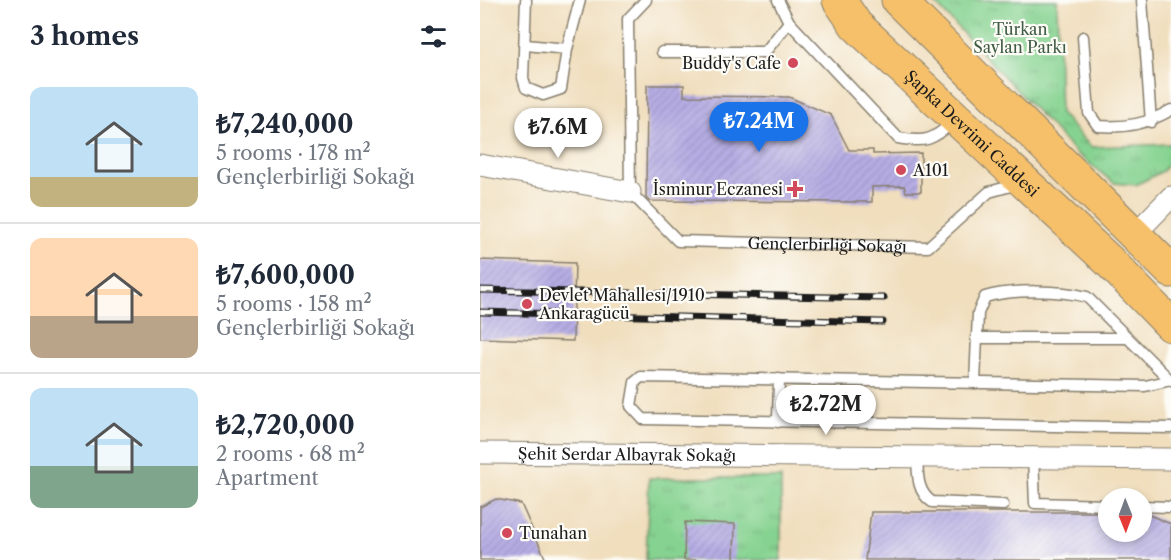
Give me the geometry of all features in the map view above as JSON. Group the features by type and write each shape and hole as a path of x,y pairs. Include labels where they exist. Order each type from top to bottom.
{"main road":[{"name":"Şapka Devrimi Caddesi","path":"840,0 856,26 1110,262 1171,325"},
{"path":"898,0 1171,271"},
{"path":"1110,262 1135,234"}],"street":[{"path":"480,165 630,192"},
{"path":"1135,234 1171,197"},
{"name":"Şehit Serdar Albayrak Sokağı","path":"480,453 1171,459"}],"lane":[{"path":"526,0 523,78 526,88 543,95 561,89 567,49 580,0"},
{"path":"630,192 628,19 646,0"},
{"path":"778,0 789,22 898,138 915,141 935,138 956,119"},
{"path":"1142,0 1151,122"},
{"path":"662,52 765,52 789,22"},
{"path":"1083,38 1089,112 1098,126 1121,128 1151,122 1171,110"},
{"path":"526,45 567,49"},
{"name":"Gençlerbirliği Sokağı","path":"630,192 678,241 928,247 989,192 1023,182"},
{"path":"975,384 976,338 980,304 985,297 998,293 1074,294 1086,297 1098,306 1125,338 1171,380"},
{"path":"976,338 1125,338"},
{"path":"1171,380 1145,386 641,377 635,382 631,406 643,419 1171,428"},
{"path":"778,422 779,379"},
{"path":"917,456 920,487 925,497 932,502 1003,505"},
{"path":"1033,457 1035,503 1098,505"},
{"path":"1152,506 1169,507"}],"green space":[{"name":"Türkan Saylan Parkı","path":"932,0 1057,0 1060,113 1091,147 1171,144 1171,159 1163,171 1136,185 1114,183 1075,152"},
{"path":"649,478 781,478 781,560 646,560"}],"building":[{"path":"647,85 684,85 684,96 789,97 831,115 849,150 873,150 873,154 921,153 921,192 906,192 904,186 872,187 872,202 649,201 646,198"},
{"name":"Devlet Mahallesi/1910 Ankaragücü","path":"480,260 575,263 573,341 480,338"},
{"name":"Tunahan","path":"496,499 521,504 546,560 480,560 480,507"},
{"path":"871,512 1098,512 1098,542 1152,542 1152,516 1171,524 1171,560 865,560"},
{"path":"685,522 735,524 734,560 684,560"}],"railway":[{"path":"480,290 884,298"},
{"path":"480,312 883,322"}],"place":[{"name":"Buddy's Cafe","path":"793,63"},
{"name":"A101","path":"901,170"},
{"name":"İsminur Eczanesi","path":"795,189"},
{"name":"Devlet Mahallesi/1910 Ankaragücü","path":"527,304"},
{"name":"Tunahan","path":"507,533"}]}
